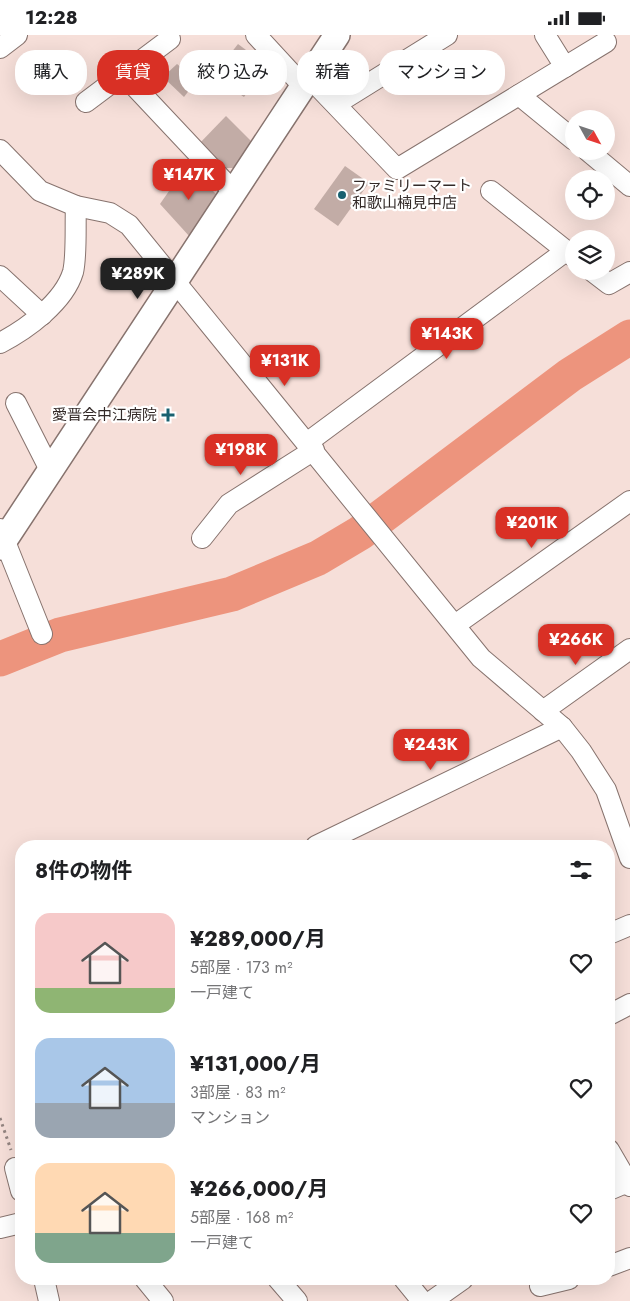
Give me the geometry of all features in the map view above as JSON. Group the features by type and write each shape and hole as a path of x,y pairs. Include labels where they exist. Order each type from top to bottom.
{"street":[{"path":"0,48 17,35"},
{"path":"256,35 297,74"},
{"path":"327,50 337,35"},
{"path":"336,104 447,35"},
{"path":"545,35 564,67"},
{"path":"155,50 170,39"},
{"path":"324,95 336,104 397,169 606,43"},
{"path":"86,102 97,94"},
{"path":"143,95 234,191"},
{"path":"42,634 2,538 50,470 297,95"},
{"path":"519,95 565,133"},
{"path":"0,150 40,191 76,206 110,213 129,225 372,521 481,658 562,727 581,751 606,790 630,858"},
{"path":"599,160 630,186"},
{"path":"491,191 565,250"},
{"path":"0,343 20,333 42,315 63,291 73,271 76,206"},
{"path":"202,538 229,504 311,446 565,258"},
{"path":"604,280 609,284 630,272"},
{"path":"0,276 42,315"},
{"path":"16,403 50,470"},
{"path":"455,625 630,501"},
{"path":"543,711 630,649"},
{"path":"328,840 562,727"},
{"path":"615,932 630,925"},
{"path":"615,1012 630,1004"},
{"path":"615,1160 629,1183 615,1188"},
{"path":"0,1228 15,1224"},
{"path":"615,1264 630,1258"},
{"path":"45,1285 49,1301"},
{"path":"151,1285 163,1301"},
{"path":"283,1285 297,1301"},
{"path":"413,1285 435,1299 455,1285"}],"path":[{"path":"0,1118 5,1127 12,1165"}],"building":[{"path":"238,44 246,50 233,50"},
{"path":"177,64 179,66 179,92 169,83 169,71"},
{"path":"226,116 254,144 237,168 221,168 197,146"},
{"path":"187,165 218,196 190,237 160,204"},
{"path":"345,166 369,183 338,226 314,209"}],"waterway":[{"path":"0,659 60,635 232,594 318,558 360,533 570,375 630,337"}],"place":[{"name":"ファミリーマート 和歌山楠見中店","path":"342,195"},
{"name":"愛晋会中江病院","path":"168,415"}]}
